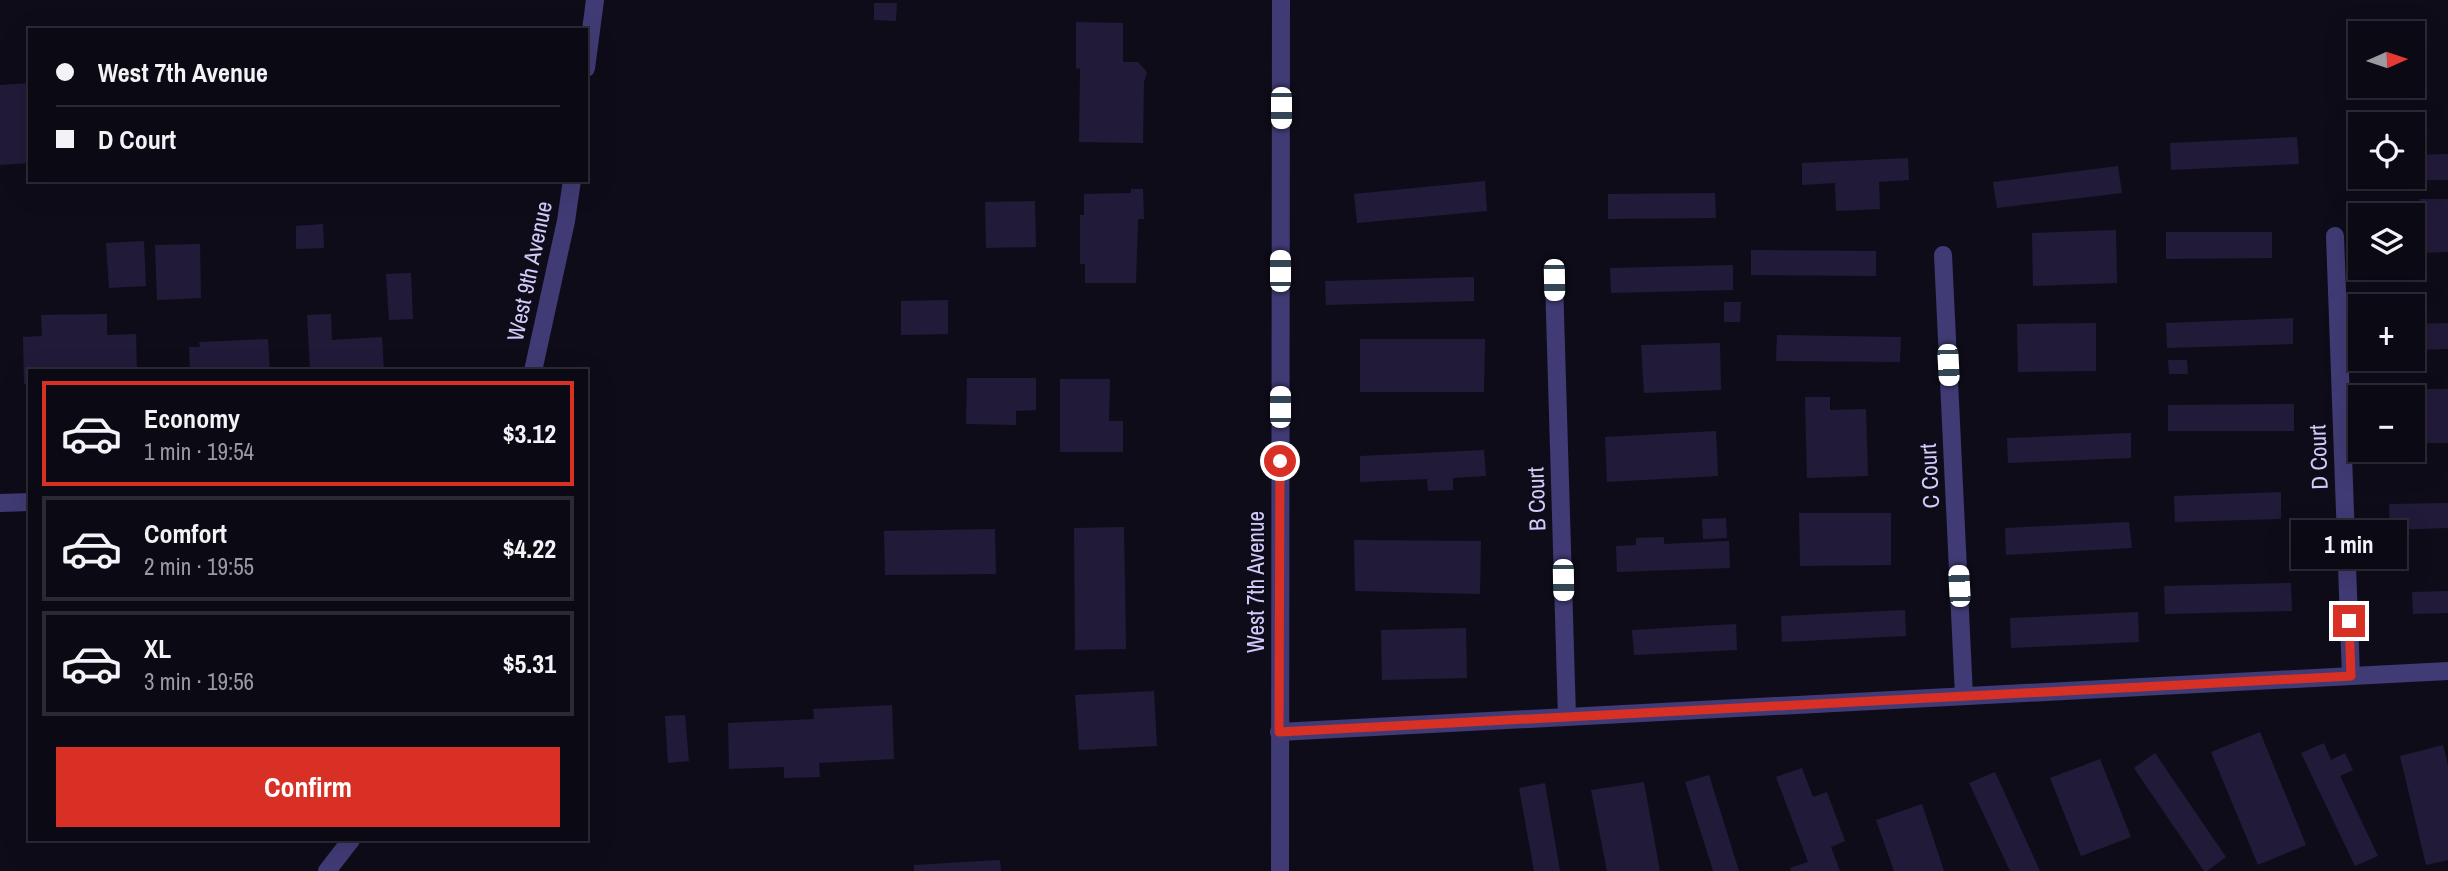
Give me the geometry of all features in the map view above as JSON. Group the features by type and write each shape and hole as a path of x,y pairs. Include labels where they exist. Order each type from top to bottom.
{"street":[{"path":"588,53 595,0"},
{"name":"West 7th Avenue","path":"1279,871 1282,0"},
{"name":"West 9th Avenue","path":"533,369 566,221 572,182"},
{"name":"D Court","path":"2335,236 2351,676"},
{"name":"C Court","path":"1943,255 1964,696"},
{"name":"B Court","path":"1554,280 1567,717"},
{"path":"0,503 28,502"},
{"path":"1279,732 2448,671"},
{"path":"327,871 350,841"}],"building":[{"path":"874,3 897,3 896,21 874,20"},
{"path":"1076,22 1123,23 1123,62 1138,62 1147,72 1144,82 1143,143 1079,142 1080,68 1076,69"},
{"path":"28,83 28,163 0,165 0,85"},
{"path":"2297,137 2299,164 2171,170 2170,143"},
{"path":"2448,154 2448,180 2425,180 2425,155"},
{"path":"1908,158 1909,180 1879,182 1880,209 1836,211 1835,183 1802,185 1802,163"},
{"path":"2118,166 2122,193 1997,208 1993,182"},
{"path":"1485,181 1487,211 1357,223 1354,194"},
{"path":"1131,189 1143,189 1144,219 1138,219 1136,283 1085,283 1085,264 1080,264 1080,215 1084,215 1084,194 1131,193"},
{"path":"1715,193 1716,218 1608,219 1608,194"},
{"path":"2420,199 2448,199 2448,252 2425,253 2425,203 2420,203"},
{"path":"1035,201 1036,247 986,248 985,202"},
{"path":"323,224 324,248 296,249 296,226"},
{"path":"2116,230 2117,283 2033,286 2032,233"},
{"path":"2166,232 2272,232 2272,258 2166,259"},
{"path":"144,241 146,286 109,288 106,243"},
{"path":"200,244 201,298 157,300 155,245"},
{"path":"1751,250 1876,251 1876,276 1751,275"},
{"path":"1733,265 1733,290 1611,293 1610,268"},
{"path":"411,273 413,319 389,320 386,274"},
{"path":"1474,277 1474,301 1326,305 1325,281"},
{"path":"948,300 948,334 901,335 901,301"},
{"path":"1724,302 1741,302 1740,322 1724,322"},
{"path":"107,314 107,335 136,334 137,369 28,369 28,384 24,384 23,337 42,336 41,315"},
{"path":"331,314 332,340 382,337 384,369 310,369 307,315"},
{"path":"2293,318 2293,344 2167,348 2166,323"},
{"path":"2096,323 2096,371 2018,372 2017,324"},
{"path":"2448,323 2448,349 2425,350 2425,324"},
{"path":"1777,335 1901,337 1900,362 1776,361"},
{"path":"268,339 270,369 190,369 189,347 200,347 199,342"},
{"path":"1360,339 1485,339 1484,392 1360,392"},
{"path":"1720,343 1721,390 1644,393 1641,345"},
{"path":"2168,360 2187,360 2188,374 2169,374"},
{"path":"967,378 1036,378 1036,410 1016,411 1016,425 966,424"},
{"path":"1060,379 1110,379 1109,421 1123,421 1123,452 1060,452"},
{"path":"2425,389 2448,389 2448,443 2425,443"},
{"path":"1805,397 1830,397 1830,410 1866,409 1868,476 1807,478"},
{"path":"2294,404 2294,431 2168,431 2168,405"},
{"path":"1716,431 1718,476 1607,482 1605,437"},
{"path":"2131,433 2131,458 2008,463 2007,438"},
{"path":"1484,450 1486,476 1453,478 1453,490 1428,491 1427,479 1360,482 1360,456"},
{"path":"2281,492 2281,519 2175,522 2174,496"},
{"path":"2448,503 2448,528 2390,530 2389,504"},
{"path":"1799,513 1891,513 1891,565 1800,566"},
{"path":"1726,518 1727,538 1703,539 1702,519"},
{"path":"2129,522 2132,548 2006,555 2005,528"},
{"path":"1124,527 1126,649 1075,650 1074,528"},
{"path":"995,529 996,574 885,575 884,531"},
{"path":"1664,537 1664,544 1729,541 1730,568 1617,572 1616,546 1636,545 1636,538"},
{"path":"1354,540 1481,541 1480,594 1355,591"},
{"path":"2291,583 2292,611 2165,614 2164,586"},
{"path":"2448,591 2448,613 2413,614 2412,592"},
{"path":"1905,610 1906,636 1782,642 1781,616"},
{"path":"2138,612 2139,642 2011,648 2010,618"},
{"path":"1736,624 1737,650 1634,655 1632,630"},
{"path":"1466,628 1467,678 1382,680 1381,630"},
{"path":"1154,691 1157,746 1079,750 1075,695"},
{"path":"892,705 894,759 819,763 820,777 784,778 784,767 729,769 728,723 814,719 813,709"},
{"path":"685,715 689,761 668,763 665,716"},
{"path":"2260,732 2306,845 2258,865 2211,752"},
{"path":"2324,743 2331,760 2345,753 2353,770 2340,776 2378,856 2355,866 2301,753"},
{"path":"2443,745 2448,765 2448,860 2426,865 2400,756"},
{"path":"2155,753 2226,857 2207,871 2204,871 2134,768"},
{"path":"2100,759 2131,837 2081,856 2050,778"},
{"path":"1802,768 1813,797 1827,792 1845,841 1831,847 1840,871 1791,871 1790,868 1808,862 1776,777"},
{"path":"1995,772 2040,871 2010,871 1969,783"},
{"path":"1709,775 1739,871 1713,871 1685,782"},
{"path":"1644,782 1660,871 1607,871 1591,790"},
{"path":"1545,783 1560,871 1534,871 1519,788"},
{"path":"1922,804 1944,871 1894,871 1876,820"},
{"path":"1000,860 1001,871 914,871 914,865"}],"route":[{"path":"1280,461 1279,732 2351,676 2349,621"}]}
